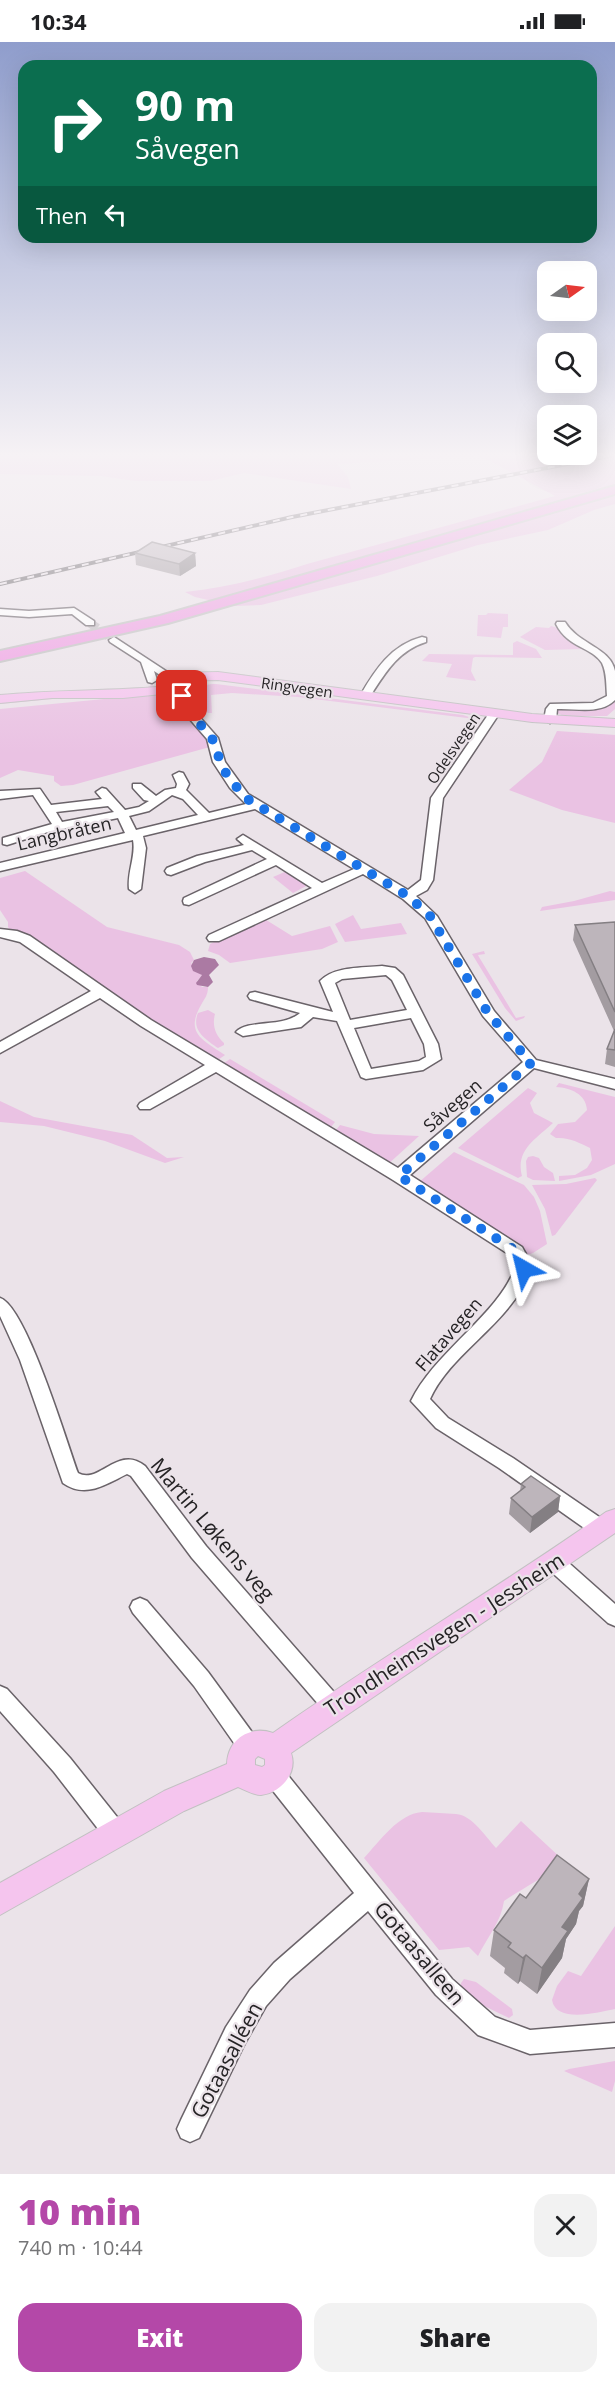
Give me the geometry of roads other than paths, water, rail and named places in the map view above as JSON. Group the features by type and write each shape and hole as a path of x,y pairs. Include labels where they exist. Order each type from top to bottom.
{"highway":[{"path":"0,648 87,630 224,595 362,555"},
{"path":"0,656 185,614 388,555"}],"main road":[{"name":"Ringvegen","path":"154,686 171,691 174,680 230,677 550,718 615,717"},
{"path":"0,699 52,694 112,694 154,686"},
{"name":"Ringvegen","path":"416,702 494,714 615,723"},
{"name":"Trondheimsvegen - Jessheim","path":"0,1900 174,1801 260,1760 333,1706 510,1593 608,1524"}],"street":[{"path":"0,612 29,614 74,611 90,623"},
{"name":"Ringvegen","path":"550,718 554,706 596,706 608,702 612,697 610,659 569,636 561,624"},
{"path":"114,640 174,680 185,707"},
{"path":"365,696 389,661 410,643 422,640"},
{"path":"145,660 154,686 185,707 212,738 219,762 234,786 255,805 408,896 430,916 488,1013 531,1063 615,1084"},
{"name":"Odelsvegen","path":"408,896 422,887 427,880 437,798 494,714"},
{"path":"179,775 183,784 180,791"},
{"path":"137,786 148,797 158,800"},
{"path":"0,795 36,791 59,826"},
{"path":"18,863 3,837 148,808 172,791 186,794 207,818"},
{"path":"48,808 105,797 122,814 134,836"},
{"name":"Langbråten","path":"0,867 255,805"},
{"name":"Langbråten","path":"134,836 141,844 133,882 135,889"},
{"path":"171,871 249,843 321,888"},
{"path":"189,901 276,860"},
{"path":"214,938 362,870"},
{"name":"Flatavegen","path":"0,933 25,939 100,992 399,1176 516,1251 524,1265 522,1276 429,1384 420,1401 442,1423 608,1524"},
{"path":"390,971 398,978 435,1055 431,1062 423,1065 366,1074 343,1021 327,981 339,975 390,971"},
{"path":"0,1048 100,992"},
{"path":"255,996 343,1021 415,1014"},
{"path":"243,1032 296,1024 310,1012"},
{"name":"Såvegen","path":"399,1176 531,1063"},
{"path":"145,1107 216,1065"},
{"name":"Martin Løkens veg","path":"0,1304 12,1319 70,1478 79,1484 86,1484 126,1466 138,1471 198,1552 333,1706"},
{"path":"554,1562 615,1617"},
{"name":"Gotaasalleen","path":"140,1606 201,1679 260,1760 444,1987 487,2026 530,2043 550,2043 615,2035"},
{"path":"0,1696 62,1765 117,1834"},
{"name":"Gotaasalléen","path":"190,2129 235,2036 258,1998 282,1971 370,1894"}],"tunnel":[{"path":"90,623 114,640"}],"railway":[{"path":"0,584 124,555"}]}
